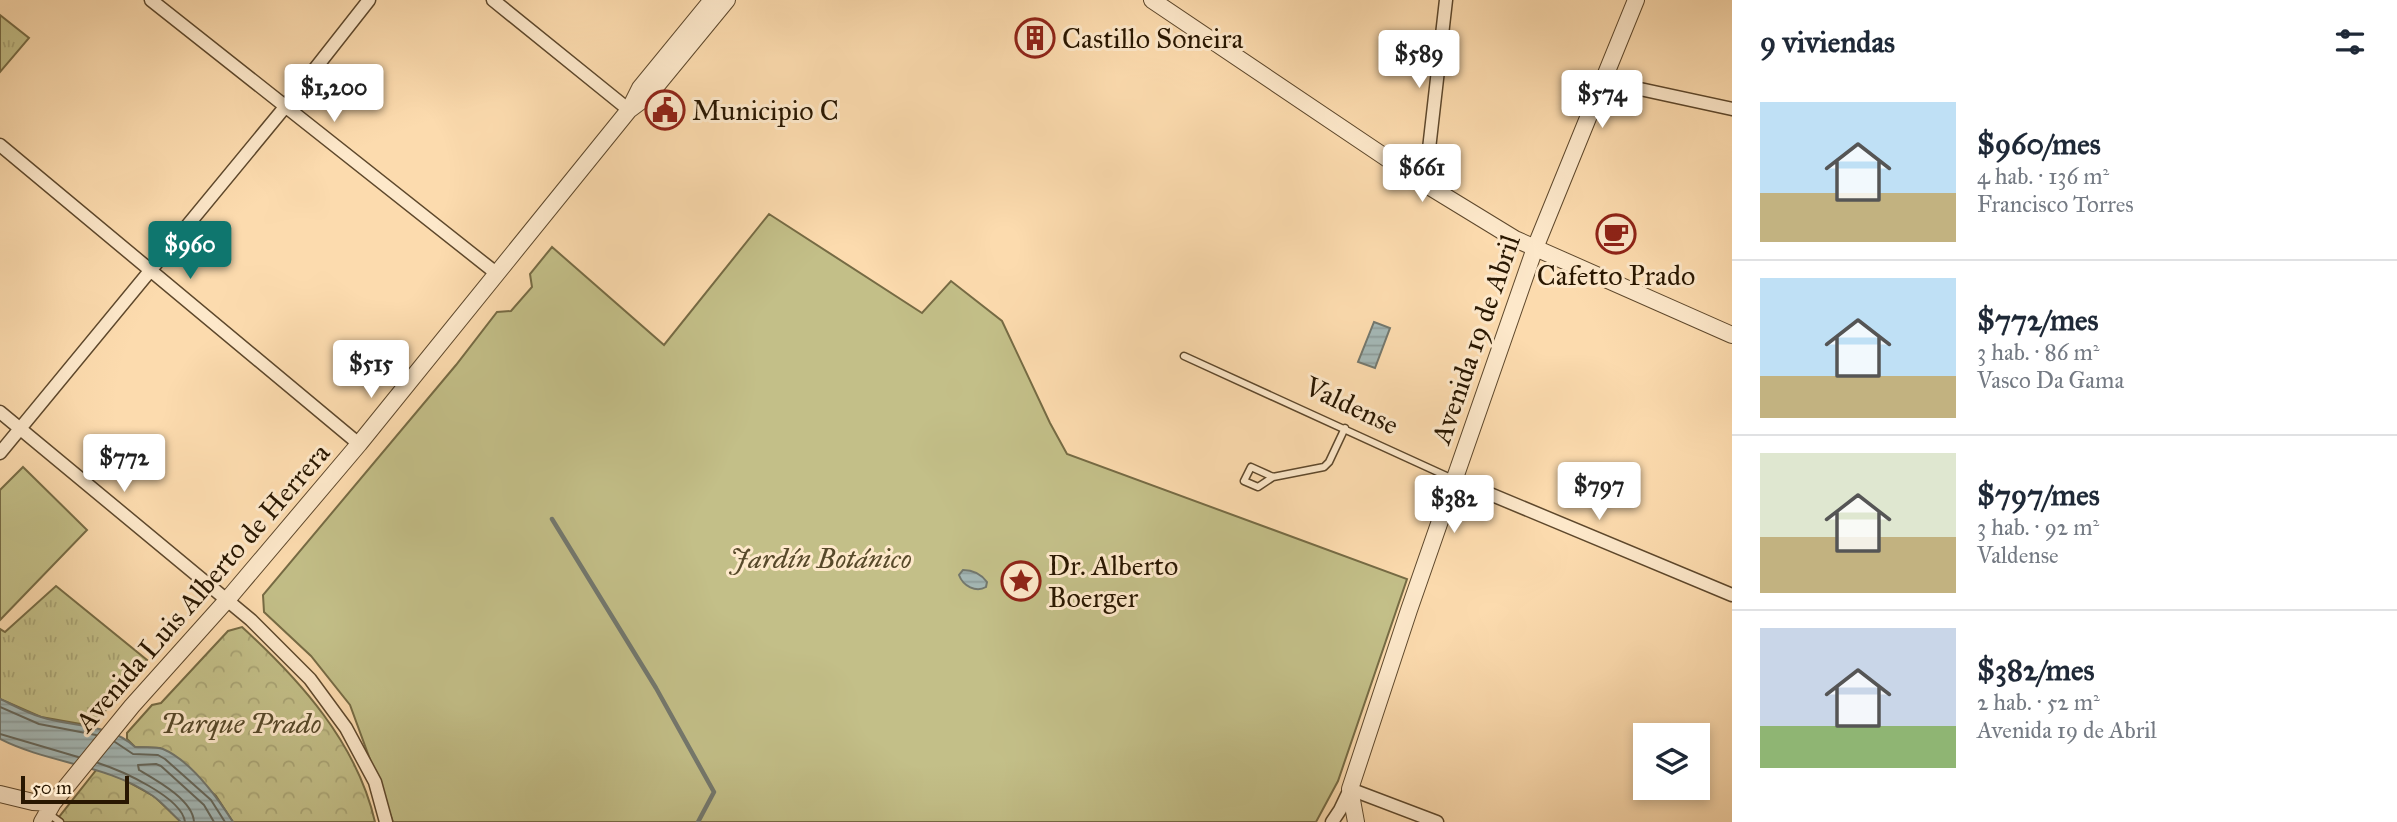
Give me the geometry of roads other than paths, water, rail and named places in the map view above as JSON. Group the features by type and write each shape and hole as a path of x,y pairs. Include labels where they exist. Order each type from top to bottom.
{"street":[{"path":"151,0 496,273"},
{"path":"0,453 285,107 369,0"},
{"path":"493,0 629,110"},
{"name":"Avenida Luis Alberto de Herrera","path":"50,815 78,771 132,706 228,600 359,444 629,110 640,88 712,0"},
{"name":"Avenida Luis Alberto de Herrera","path":"629,110 649,95 727,0"},
{"path":"1152,0 1425,184 1515,239 1732,335"},
{"path":"1425,184 1446,0"},
{"name":"Avenida 19 de Abril","path":"1356,822 1350,789 1454,479 1535,247 1636,0"},
{"path":"1603,81 1732,109"},
{"path":"0,145 359,444"},
{"path":"0,412 228,600 310,679 346,728 375,782 386,822"},
{"name":"Valdense","path":"1454,479 1732,595"},
{"path":"1332,822 1350,789 1437,822"},
{"path":"0,794 33,802 50,815"}],"lane":[{"name":"Valdense","path":"1184,356 1454,479"},
{"path":"1273,477 1325,467 1345,428"}],"water":[{"path":"1374,322 1390,328 1375,368 1358,362"},
{"path":"963,570 979,575 987,582 986,587 974,589 967,585 959,575"},
{"path":"0,699 41,717 114,734 135,747 163,749 193,771 233,822 181,822 157,799 135,785 0,739"}],"waterway":[{"path":"552,519 656,688 714,792 698,822"}],"place":[{"name":"Castillo Soneira","path":"1035,38"},
{"name":"Municipio C","path":"665,110"},
{"name":"Cafetto Prado","path":"1616,234"},
{"name":"Dr. Alberto Boerger","path":"1021,581"}],"park label":[{"name":"Jardín Botánico","path":"821,558"},
{"name":"Parque Prado","path":"241,723"}]}
